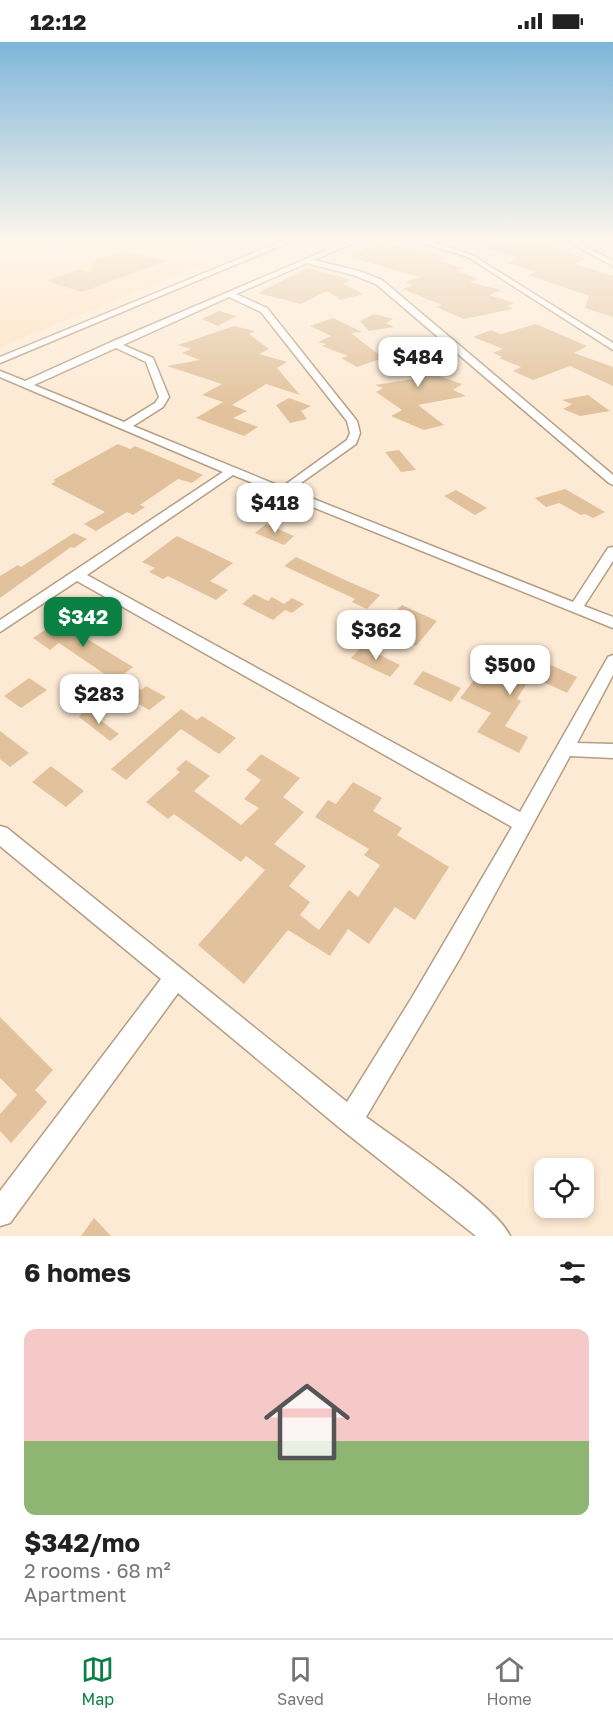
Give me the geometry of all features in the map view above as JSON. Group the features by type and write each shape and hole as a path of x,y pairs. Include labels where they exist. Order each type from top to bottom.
{"street":[{"path":"0,360 154,297"},
{"path":"27,384 223,297"},
{"path":"235,297 264,310 352,421 355,433 352,442 344,449 283,491"},
{"path":"396,297 613,481"},
{"path":"534,297 613,347"},
{"path":"114,344 150,360 164,397 159,405 125,426"},
{"path":"0,374 232,471 613,623"},
{"path":"0,627 232,471"},
{"path":"576,608 613,551"},
{"path":"78,576 524,824"},
{"path":"350,1120 405,1035 567,749 613,661"},
{"path":"567,749 613,751"},
{"path":"0,834 350,1120 474,1215 496,1236"},
{"path":"0,1213 176,978"}],"shaded area":[{"path":"0,297 125,297 0,347"}],"building":[{"path":"273,297 316,297 301,304"},
{"path":"336,297 354,297 341,300"},
{"path":"421,297 494,297 514,303 507,306 513,309 464,319 436,307 442,305"},
{"path":"589,297 613,297 613,317 585,308"},
{"path":"219,311 236,316 218,326 202,319"},
{"path":"374,314 393,319 386,323 394,327 369,331 360,321"},
{"path":"333,318 362,332 351,333 383,358 357,367 341,358 348,356 322,346 326,344 318,342 331,336 310,326"},
{"path":"536,324 587,346 574,353 613,367 613,386 570,366 533,380 513,371 521,367 493,353 503,349 473,337 491,330 501,334"},
{"path":"234,326 255,331 249,334 269,349 259,354 287,362 277,368 300,395 266,384 232,405 247,411 233,418 258,427 244,436 196,418 223,402 202,395 222,384 167,366 200,360 182,353 191,349 178,345"},
{"path":"414,346 446,368 427,372 462,384 453,390 466,396 418,405 444,425 424,430 391,416 402,410 376,392 383,388 375,385 413,379 387,351"},
{"path":"588,395 610,411 580,416 563,409 572,404 562,400"},
{"path":"289,398 311,406 301,411 307,419 290,423 276,405"},
{"path":"118,444 130,449 135,446 203,475 192,483 178,479 140,505 145,507 133,515 127,512 96,531 84,524 105,512 51,484 56,481 53,480"},
{"path":"399,450 416,470 401,472 385,452"},
{"path":"565,489 605,512 593,518 585,514 581,515 559,503 546,507 535,498"},
{"path":"456,490 487,508 475,515 444,496"},
{"path":"266,524 294,536 284,545 255,533"},
{"path":"74,533 87,539 74,548 71,547 0,598 0,576 18,565 21,567"},
{"path":"177,536 233,563 210,581 228,590 216,600 168,576 163,579 149,572 155,568 142,562"},
{"path":"296,557 380,595 367,609 352,602 355,599 284,566"},
{"path":"254,594 268,601 272,597 284,604 292,598 304,604 292,613 285,610 273,620 242,604"},
{"path":"402,605 437,621 416,646 394,635 407,623 391,616"},
{"path":"64,617 80,627 74,631 133,667 115,681 59,643 50,650 33,638"},
{"path":"362,646 400,665 390,677 351,658"},
{"path":"529,655 577,677 567,693 531,676 517,699 521,701 505,726 528,737 519,753 477,732 491,713 460,698 487,663 513,675"},
{"path":"423,671 461,688 451,702 413,684"},
{"path":"29,678 47,690 21,708 4,696"},
{"path":"134,686 141,690 146,686 166,697 149,710 123,695"},
{"path":"85,709 119,734 110,741 79,717"},
{"path":"181,709 197,720 202,716 236,738 219,754 181,729 126,780 111,769"},
{"path":"0,731 29,753 10,767 0,759"},
{"path":"261,754 300,778 283,797 304,812 274,844 306,866 289,886 310,902 300,915 319,930 349,890 358,897 380,865 364,855 369,849 315,817 328,800 336,804 353,782 382,798 373,811 402,828 397,835 449,867 415,920 395,907 369,944 348,929 330,956 288,930 244,984 198,945 265,870 246,856 241,862 174,814 168,819 146,802 180,772 176,769 186,760 210,776 194,791 241,825 259,808 244,799 261,780 246,770"},
{"path":"51,766 84,791 66,807 32,782"},
{"path":"0,1017 53,1070 35,1090 47,1102 11,1143 0,1131 0,1114 17,1095 0,1078"},
{"path":"94,1218 111,1236 81,1236"}]}
